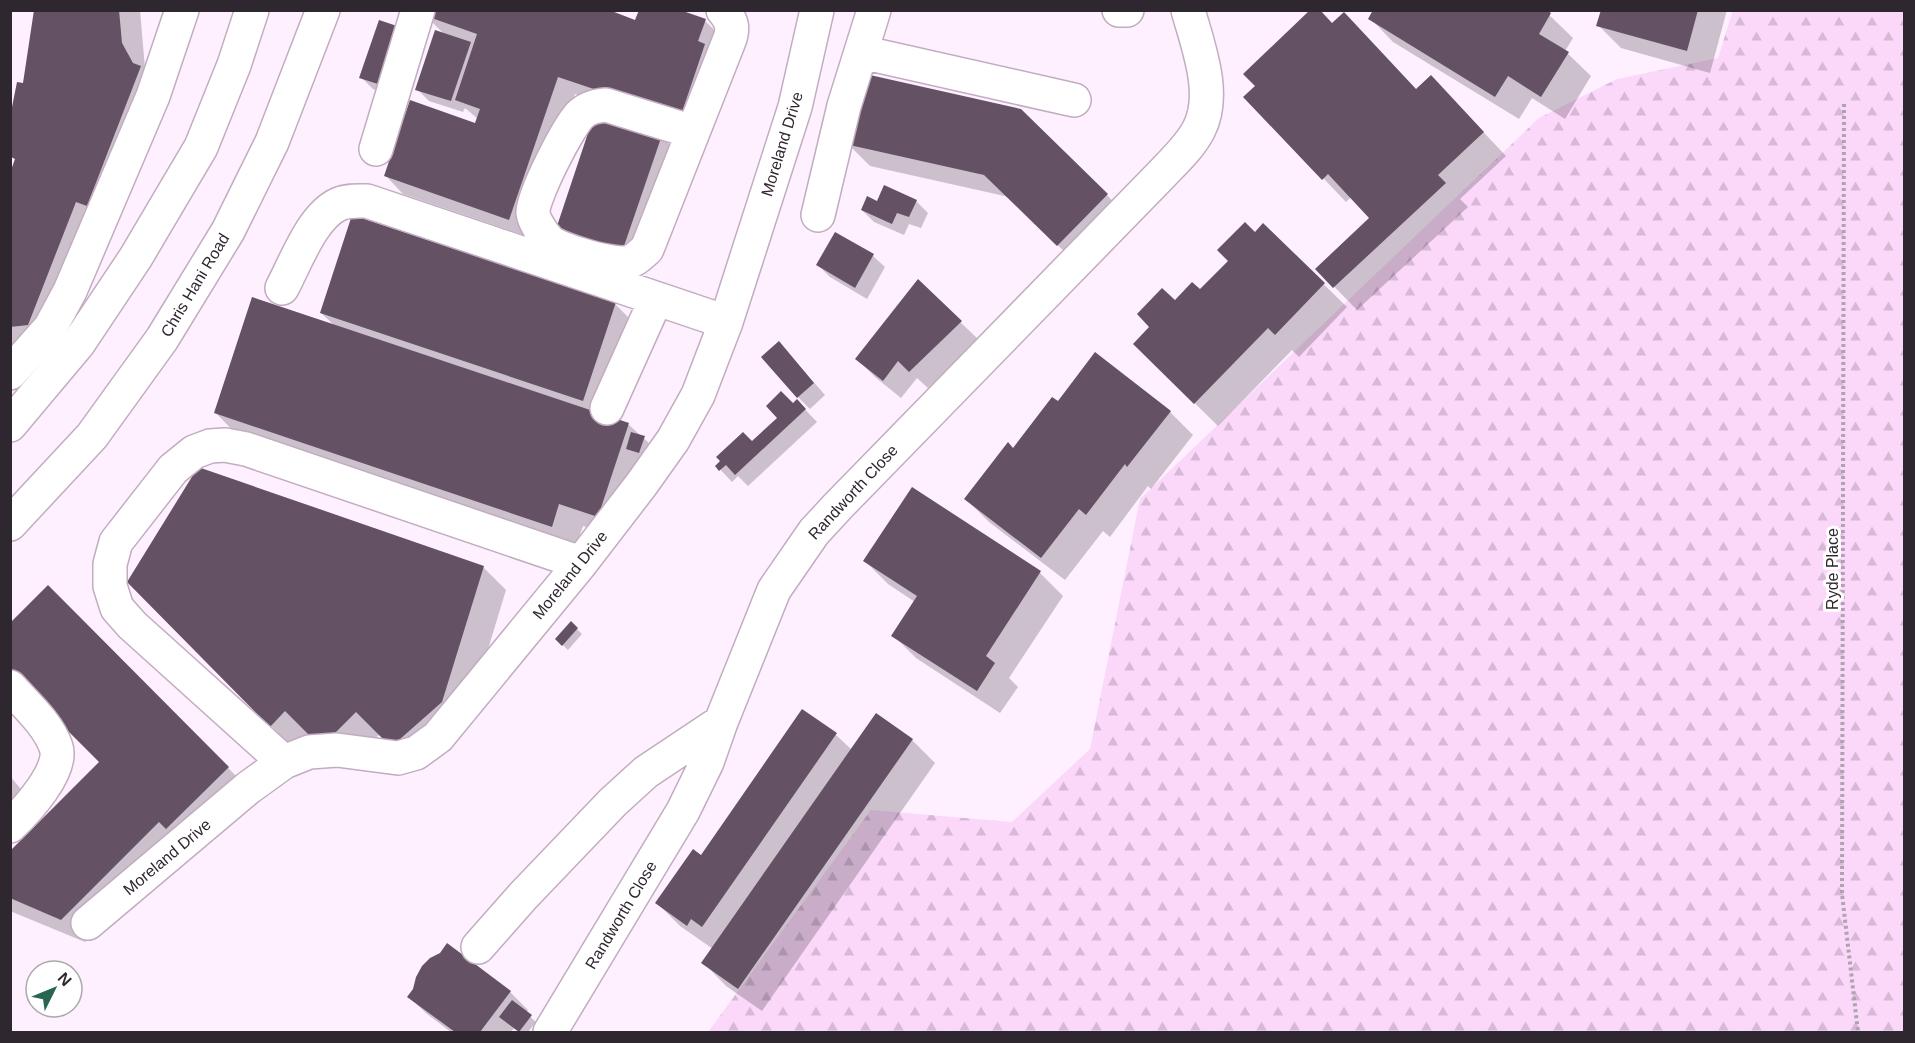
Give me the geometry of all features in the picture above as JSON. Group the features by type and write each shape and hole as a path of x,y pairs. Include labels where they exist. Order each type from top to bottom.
{"main road":[{"path":"10,373 50,328 70,291 153,96 182,10"},
{"path":"10,425 78,344 136,256 201,147 234,65 252,10"},
{"name":"Chris Hani Road","path":"10,524 92,436 162,339 228,231 272,142 323,10"},
{"path":"376,149 418,10"},
{"path":"693,132 606,105 591,107 580,115 570,130 535,197 533,214 541,230 550,242 609,262 627,263 647,249 693,132 732,32 731,19 723,10"},
{"name":"Moreland Drive","path":"88,923 248,788 284,762 309,752 337,750 398,758 416,753 438,737 580,563 673,440 698,395 726,322 795,107 817,10"},
{"path":"818,215 844,106 874,10"},
{"path":"1119,10 1127,10"},
{"name":"Randworth Close","path":"550,1032 683,811 707,762 774,590 814,532 1160,176 1200,129 1206,99 1205,69 1188,10"},
{"path":"861,52 1074,100"},
{"path":"282,288 314,227 325,213 338,204 348,201 367,201 726,322"},
{"path":"606,408 656,299"},
{"path":"284,762 132,625 117,608 110,586 110,564 116,542 173,470 195,452 210,446 225,445 246,449 580,563"},
{"path":"10,687 48,730 57,749 56,762 49,777 25,812 10,826"},
{"path":"478,947 523,896 613,802 646,772 721,722"}],"path":[{"name":"Ryde Place","path":"1844,104 1842,894 1858,1032"}],"green space":[{"path":"1733,10 1904,11 1904,1032 708,1032 871,810 1012,822 1090,749 1140,499 1539,118 1617,79 1718,58"}],"building":[{"path":"34,10 119,10 122,43 133,63 141,66 87,206 76,202 28,325 10,327 10,173 15,159 11,157 10,117 17,82 23,83"},
{"path":"424,10 609,10 635,20 639,10 680,10 706,19 698,41 705,44 680,118 558,77 509,220 384,176 410,100 475,123 480,109 455,100 477,34 423,15"},
{"path":"1310,10 1320,10 1332,23 1344,12 1416,89 1431,75 1484,132 1438,175 1446,183 1333,288 1315,269 1369,218 1328,174 1322,180 1243,97 1255,86 1243,74"},
{"path":"1373,10 1547,10 1551,13 1539,34 1569,52 1541,97 1508,76 1495,97 1368,19"},
{"path":"1601,10 1698,10 1687,51 1596,26"},
{"path":"379,20 397,26 378,84 359,78"},
{"path":"435,30 471,42 451,101 415,90"},
{"path":"861,73 1021,109 1108,194 1057,246 984,175 845,144"},
{"path":"595,112 662,135 622,252 556,229"},
{"path":"884,185 917,200 909,217 897,213 892,224 861,210 867,196 877,201"},
{"path":"352,215 616,302 583,401 320,313"},
{"path":"1245,222 1255,232 1263,223 1325,283 1275,335 1268,328 1194,404 1133,344 1149,327 1137,314 1162,288 1175,300 1192,282 1200,289 1228,261 1217,250"},
{"path":"835,232 874,254 855,288 816,265"},
{"path":"918,279 962,321 909,372 898,361 883,381 855,359"},
{"path":"252,297 629,423 598,517 559,504 552,527 214,413"},
{"path":"779,341 814,383 797,398 761,357"},
{"path":"1095,352 1171,411 1127,467 1125,464 1086,515 1079,509 1041,558 964,499 1008,442 1013,448 1052,397 1058,401"},
{"path":"781,391 793,403 797,399 806,409 735,475 726,465 719,471 715,466 720,461 716,457 743,432 752,441 777,418 766,406"},
{"path":"631,432 645,436 639,453 626,449"},
{"path":"198,467 484,566 442,702 391,747 356,712 321,747 285,711 270,727 127,582"},
{"path":"912,487 1041,571 986,656 995,663 977,691 891,636 917,596 863,561"},
{"path":"48,585 229,767 166,829 159,822 61,920 10,898 10,851 99,762 10,673 10,623"},
{"path":"571,621 578,628 562,646 555,639"},
{"path":"802,709 837,733 702,927 691,919 687,926 655,903 693,849 701,855"},
{"path":"876,713 913,739 738,989 701,963"},
{"path":"447,943 511,991 480,1032 455,1032 407,997 413,989 422,966 430,958 440,953"},
{"path":"512,1000 532,1015 519,1032 499,1017"}]}
